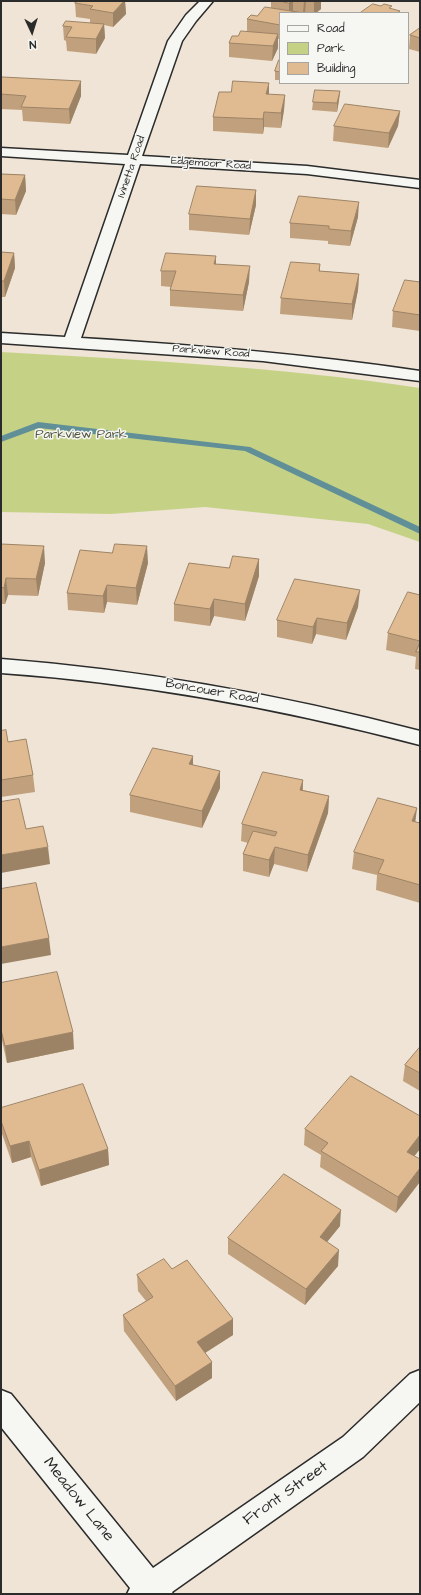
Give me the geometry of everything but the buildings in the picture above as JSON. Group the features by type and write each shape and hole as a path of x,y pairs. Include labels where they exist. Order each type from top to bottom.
{"street":[{"name":"Ivinetta Road","path":"70,342 175,41 191,18 207,1"},
{"name":"Edgemoor Road","path":"1,152 307,170 420,184"},
{"name":"Parkview Road","path":"1,338 239,353 347,364 420,376"},
{"name":"Boncouer Road","path":"1,666 40,668 166,683 274,703 367,724 420,738"},
{"name":"Front Street","path":"150,1592 353,1447 420,1383"},
{"name":"Meadow Lane","path":"1,1404 150,1592"}],"green space":[{"name":"Parkview Park","path":"1,352 159,361 264,369 420,388 420,542 368,524 205,507 111,514 1,512"}],"waterway":[{"path":"1,439 38,425 247,449 420,531"}]}
